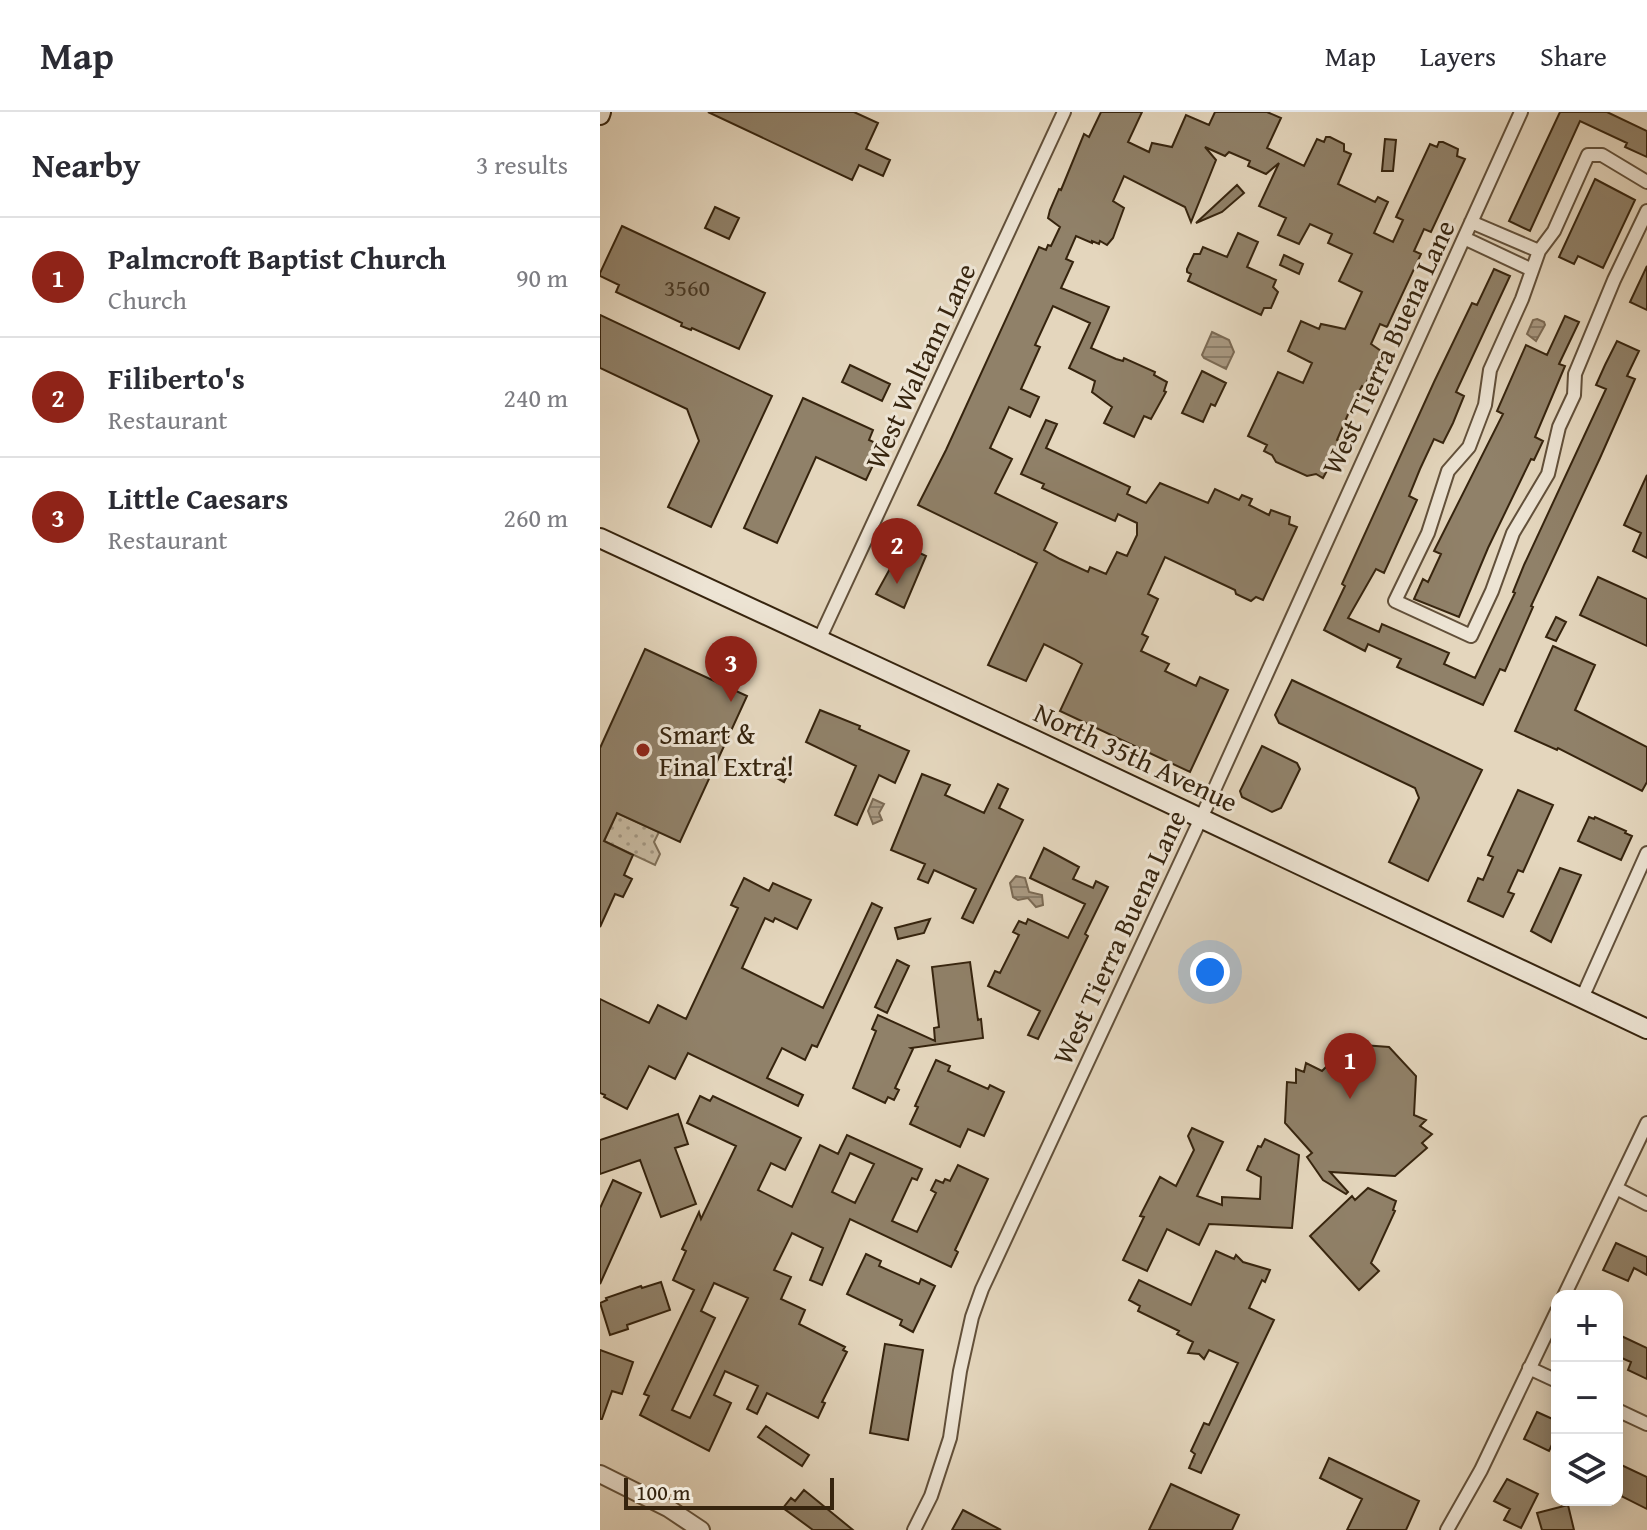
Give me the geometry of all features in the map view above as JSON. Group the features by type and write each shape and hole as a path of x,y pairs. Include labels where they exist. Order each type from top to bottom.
{"main road":[{"name":"North 35th Avenue","path":"600,538 1647,1029"}],"street":[{"name":"West Waltann Lane","path":"819,640 1064,112"},
{"name":"West Tierra Buena Lane","path":"914,1530 931,1496 950,1438 960,1371 972,1317 982,1289 1201,818 1521,112"},
{"path":"1647,182 1602,155 1588,155 1554,231 1539,251 1490,370 1485,405 1469,447 1448,471 1428,533 1395,601 1471,636 1492,591 1513,533 1548,474 1559,427 1574,395 1575,374 1647,211"},
{"path":"1471,222 1539,251"},
{"path":"1464,238 1532,270"},
{"path":"1511,260 1519,243"},
{"path":"1582,998 1647,853"},
{"path":"1567,1290 1647,1123"},
{"path":"1616,1188 1647,1204"},
{"path":"1447,1530 1481,1470 1551,1323"},
{"path":"1529,1368 1551,1378"},
{"path":"1623,1413 1647,1424"},
{"path":"600,1474 668,1508 701,1530"}],"shaded area":[{"path":"1537,319 1545,325 1536,341 1527,334 1533,320"},
{"path":"1212,332 1229,340 1234,352 1226,369 1202,355"},
{"path":"873,799 884,804 879,813 882,820 873,824 868,811"},
{"path":"617,813 659,832 654,842 660,854 655,865 604,841"},
{"path":"1016,876 1025,878 1029,892 1042,895 1043,905 1036,907 1028,898 1018,900 1013,897 1010,883"}],"building":[{"path":"708,112 854,112 878,123 866,149 890,160 883,176 859,165 852,180"},
{"path":"1101,112 1142,112 1128,142 1149,152 1152,143 1172,147 1186,115 1209,125 1215,112 1267,112 1281,118 1267,148 1304,166 1317,139 1324,142 1326,137 1330,137 1344,144 1344,151 1351,154 1338,184 1375,202 1378,197 1388,202 1374,233 1393,242 1403,220 1396,217 1430,144 1437,147 1439,142 1443,142 1458,149 1457,156 1465,159 1431,232 1424,229 1414,251 1421,254 1387,327 1380,324 1371,344 1381,351 1379,359 1370,380 1365,387 1362,386 1352,405 1337,440 1340,441 1338,450 1323,478 1316,474 1307,476 1276,462 1272,455 1264,451 1267,445 1248,436 1278,372 1303,383 1312,363 1288,351 1301,321 1319,329 1321,324 1345,329 1362,292 1339,281 1352,254 1328,243 1332,234 1310,224 1299,244 1278,235 1286,218 1259,206 1279,163 1266,174 1248,166 1250,161 1229,152 1225,156 1205,147 1216,160 1191,222 1185,207 1124,176 1113,201 1124,208 1113,238 1107,245 1076,236 1066,259 1073,262 1061,288 1109,307 1091,348 1155,372 1154,375 1167,382 1166,392 1151,419 1144,416 1134,437 1104,423 1112,407 1092,392 1095,381 1069,368 1090,323 1053,306 1035,345 1040,347 1021,389 1039,397 1030,417 1009,407 990,448 1012,459 995,493 1057,523 1044,550 1060,559 1088,572 1090,567 1106,574 1117,552 1127,556 1137,535 1137,523 1118,514 1115,521 1042,488 1044,484 1021,474 1046,420 1057,424 1046,448 1130,487 1127,494 1146,503 1160,483 1208,503 1215,489 1239,500 1242,495 1252,499 1249,505 1269,515 1271,510 1290,517 1289,524 1297,527 1263,600 1256,597 1251,601 1236,594 1235,590 1165,557 1148,594 1158,599 1142,634 1148,637 1141,651 1169,664 1165,671 1196,686 1200,677 1228,690 1190,772 1060,711 1082,664 1074,659 1044,644 1026,681 988,665 1037,563 918,505 1039,247 1046,250 1048,245 1051,246 1060,227 1048,218 1050,210 1084,134 1089,137"},
{"path":"1560,112 1607,112 1647,131 1647,157 1625,147 1627,143 1580,121 1530,231 1509,221"},
{"path":"1385,139 1396,140 1393,171 1382,171"},
{"path":"1595,179 1635,200 1603,268 1578,256 1574,264 1559,257"},
{"path":"1237,185 1244,193 1222,212 1196,223"},
{"path":"715,207 739,218 729,239 705,228"},
{"path":"622,226 765,293 739,349 681,326 682,323 616,292 619,285 600,276"},
{"path":"1238,233 1258,242 1247,267 1276,280 1273,287 1278,292 1271,308 1264,308 1261,315 1188,281 1191,274 1187,269 1194,254 1200,254 1203,247 1227,257"},
{"path":"1284,255 1303,264 1299,274 1280,265"},
{"path":"1647,266 1647,310 1630,302"},
{"path":"1494,269 1510,276 1456,392 1464,396 1453,423 1443,443 1434,439 1420,469 1409,496 1417,500 1384,573 1376,569 1348,618 1379,632 1382,624 1449,653 1444,664 1475,678 1606,389 1596,385 1617,341 1639,351 1627,376 1635,379 1531,606 1505,671 1500,669 1483,705 1397,667 1401,659 1368,644 1365,651 1324,630 1434,382 1472,303 1477,305"},
{"path":"600,315 772,396 711,527 668,507 699,441 687,409 600,368"},
{"path":"1565,316 1579,322 1559,364 1565,366 1535,437 1543,441 1534,460 1531,459 1488,548 1459,617 1414,599 1423,579 1428,582 1441,554 1434,551 1503,414 1497,411 1526,345 1547,355"},
{"path":"850,365 890,384 882,401 842,382"},
{"path":"1202,371 1226,383 1203,422 1182,413"},
{"path":"803,398 873,430 869,440 882,446 866,480 816,457 777,543 744,528"},
{"path":"1647,475 1647,558 1633,551 1641,533 1624,525"},
{"path":"903,545 926,556 904,608 876,594"},
{"path":"1598,577 1647,599 1647,646 1580,615"},
{"path":"1556,617 1566,622 1556,641 1546,637"},
{"path":"1553,646 1595,665 1575,710 1647,747 1647,782 1642,791 1558,748 1515,731"},
{"path":"645,649 747,696 680,842 617,813 604,841 633,855 624,875 632,879 623,897 615,894 600,927 600,748"},
{"path":"1292,680 1482,770 1428,881 1389,862 1419,798 1415,788 1279,723 1275,715"},
{"path":"820,710 909,751 895,783 879,775 857,825 835,815 856,766 806,742"},
{"path":"1262,746 1297,763 1300,769 1281,808 1272,812 1242,797 1240,791"},
{"path":"784,758 793,763 784,782 775,777"},
{"path":"922,774 950,785 945,795 984,813 998,784 1008,789 999,808 1023,820 973,923 962,918 976,889 934,870 928,883 918,879 925,864 891,850"},
{"path":"1518,790 1553,805 1523,872 1518,870 1508,892 1514,894 1503,917 1468,901 1478,878 1483,880 1493,857 1488,855"},
{"path":"1589,817 1595,817 1632,836 1621,860 1578,841"},
{"path":"1044,848 1079,867 1073,879 1093,888 1096,881 1108,887 1038,1039 1028,1035 1040,1011 988,986 995,971 1000,973 1019,935 1013,932 1019,921 1026,924 1028,919 1068,938 1085,904 1030,878"},
{"path":"1560,868 1581,875 1551,942 1531,931"},
{"path":"744,878 769,891 773,883 811,900 797,929 775,918 773,922 765,918 742,968 823,1008 872,903 882,908 817,1047 812,1045 805,1060 782,1048 767,1078 803,1095 798,1106 688,1053 675,1079 649,1066 627,1109 604,1097 600,1093 600,999 649,1023 658,1005 686,1019 738,908 731,905"},
{"path":"930,919 924,933 898,939 895,928"},
{"path":"897,960 909,966 887,1013 875,1007"},
{"path":"970,962 983,1038 911,1048 895,1088 899,1090 894,1100 888,1097 885,1103 853,1088 876,1031 872,1029 878,1015 935,1041 934,1028 939,1027 932,967"},
{"path":"1349,1044 1389,1047 1416,1076 1414,1115 1426,1120 1420,1126 1432,1134 1422,1143 1427,1148 1395,1176 1330,1172 1348,1192 1346,1194 1323,1180 1307,1157 1312,1153 1285,1123 1287,1082 1296,1083 1296,1069 1304,1072 1306,1063 1322,1071"},
{"path":"936,1060 950,1066 948,1071 988,1089 990,1085 1004,1092 984,1136 968,1129 960,1147 910,1124"},
{"path":"700,1096 710,1101 713,1096 801,1138 785,1170 771,1163 758,1190 792,1207 820,1145 838,1154 847,1135 922,1169 917,1180 912,1178 892,1221 917,1232 936,1193 931,1190 936,1180 943,1183 945,1179 950,1181 958,1165 988,1179 955,1250 958,1252 951,1267 850,1219 822,1285 810,1280 823,1248 792,1233 774,1270 791,1277 781,1299 805,1310 799,1324 845,1347 843,1350 847,1352 822,1402 825,1403 818,1418 767,1393 757,1414 747,1409 758,1386 725,1371 714,1395 731,1403 709,1451 640,1415 649,1396 644,1394 694,1290 673,1280 686,1251 682,1249 699,1212 701,1219 736,1146 687,1123","holes":["850,1153 874,1164 855,1203 832,1192","714,1283 748,1298 690,1418 672,1410 715,1318 701,1311"]},
{"path":"678,1114 688,1144 675,1148 696,1204 661,1217 640,1160 600,1174 600,1140"},
{"path":"1192,1128 1223,1142 1197,1196 1222,1205 1222,1197 1260,1199 1261,1177 1247,1170 1258,1146 1261,1147 1265,1139 1299,1155 1292,1228 1209,1224 1199,1245 1167,1229 1147,1271 1123,1260 1160,1177 1176,1186 1194,1150 1188,1136"},
{"path":"613,1180 641,1193 600,1284 600,1208"},
{"path":"1368,1188 1396,1201 1395,1211 1371,1263 1379,1271 1359,1290 1310,1236 1352,1196 1355,1200"},
{"path":"1616,1243 1647,1257 1647,1275 1634,1268 1628,1281 1603,1270"},
{"path":"1216,1251 1234,1259 1236,1255 1243,1262 1270,1270 1249,1308 1274,1320 1201,1473 1189,1468 1195,1454 1191,1451 1204,1423 1209,1425 1238,1363 1209,1350 1204,1359 1199,1354 1188,1353 1193,1342 1177,1334 1179,1331 1138,1311 1140,1306 1129,1300 1139,1280 1191,1305"},
{"path":"866,1254 881,1261 879,1266 919,1284 921,1279 935,1286 913,1332 900,1325 902,1320 847,1294"},
{"path":"661,1282 670,1310 627,1325 628,1329 610,1335 600,1303 606,1298"},
{"path":"1623,1337 1647,1348 1647,1379 1628,1370 1631,1362 1623,1359"},
{"path":"885,1344 923,1350 908,1440 870,1433"},
{"path":"600,1350 633,1362 622,1394 612,1391 602,1419 600,1419"},
{"path":"1537,1412 1551,1418 1549,1451 1524,1439"},
{"path":"766,1426 809,1455 802,1466 758,1437"},
{"path":"1329,1458 1419,1501 1406,1530 1347,1530 1362,1499 1320,1478"},
{"path":"1623,1466 1647,1477 1647,1509 1623,1497"},
{"path":"1507,1479 1538,1494 1521,1528 1504,1520 1510,1509 1494,1501"},
{"path":"1171,1484 1239,1515 1232,1530 1149,1530"},
{"path":"804,1490 853,1530 813,1530 783,1508 791,1498 795,1501"},
{"path":"1568,1506 1574,1530 1542,1530 1537,1513"},
{"path":"963,1510 1001,1530 952,1530"}],"place":[{"name":"Filiberto's","path":"897,584"},
{"name":"Little Caesars","path":"731,702"},
{"name":"Smart & Final Extra!","path":"643,750"},
{"name":"Palmcroft Baptist Church","path":"1350,1099"}]}
